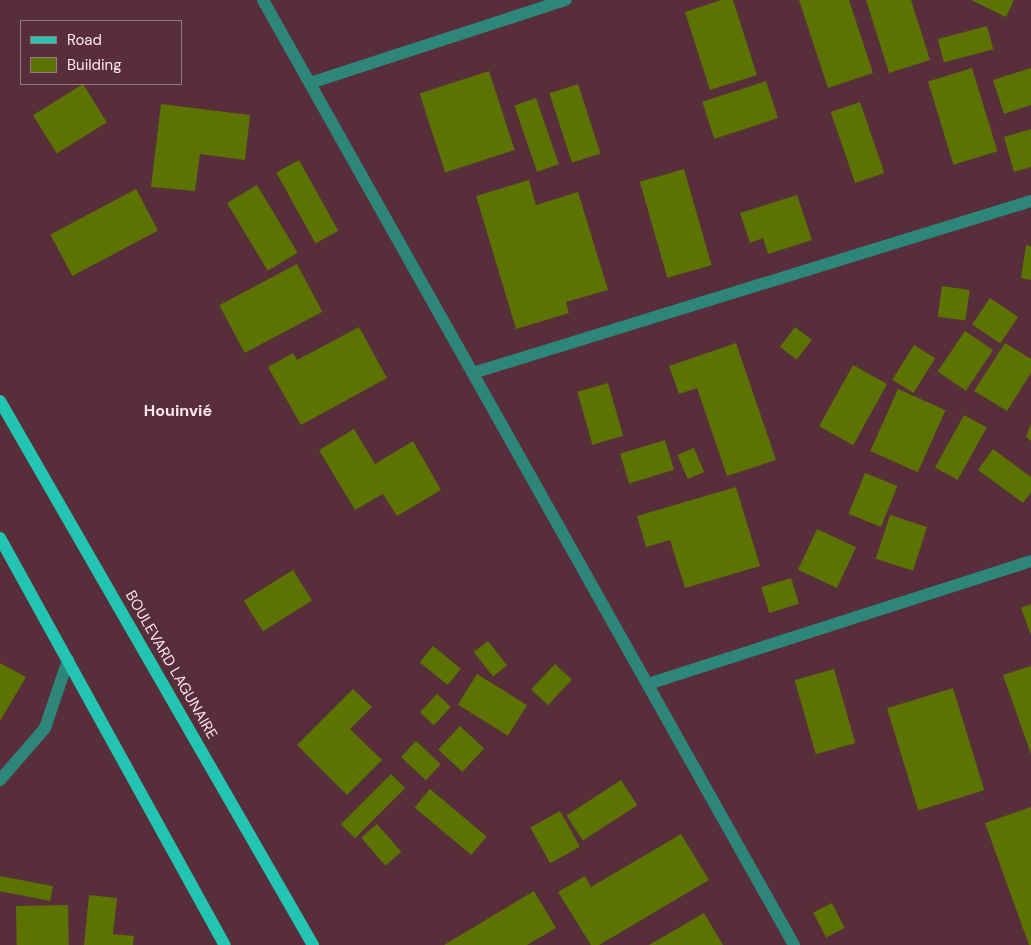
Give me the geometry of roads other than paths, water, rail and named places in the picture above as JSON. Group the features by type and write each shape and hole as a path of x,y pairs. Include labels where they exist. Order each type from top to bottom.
{"main road":[{"name":"BOULEVARD LAGUNAIRE","path":"0,401 313,945"},
{"path":"0,538 225,945"}],"street":[{"path":"263,0 794,945"},
{"path":"310,83 566,0"},
{"path":"473,373 1031,201"},
{"path":"648,684 1031,560"},
{"path":"0,780 44,728 68,660"}],"district":[{"name":"Houinvié","path":"178,411"}]}
